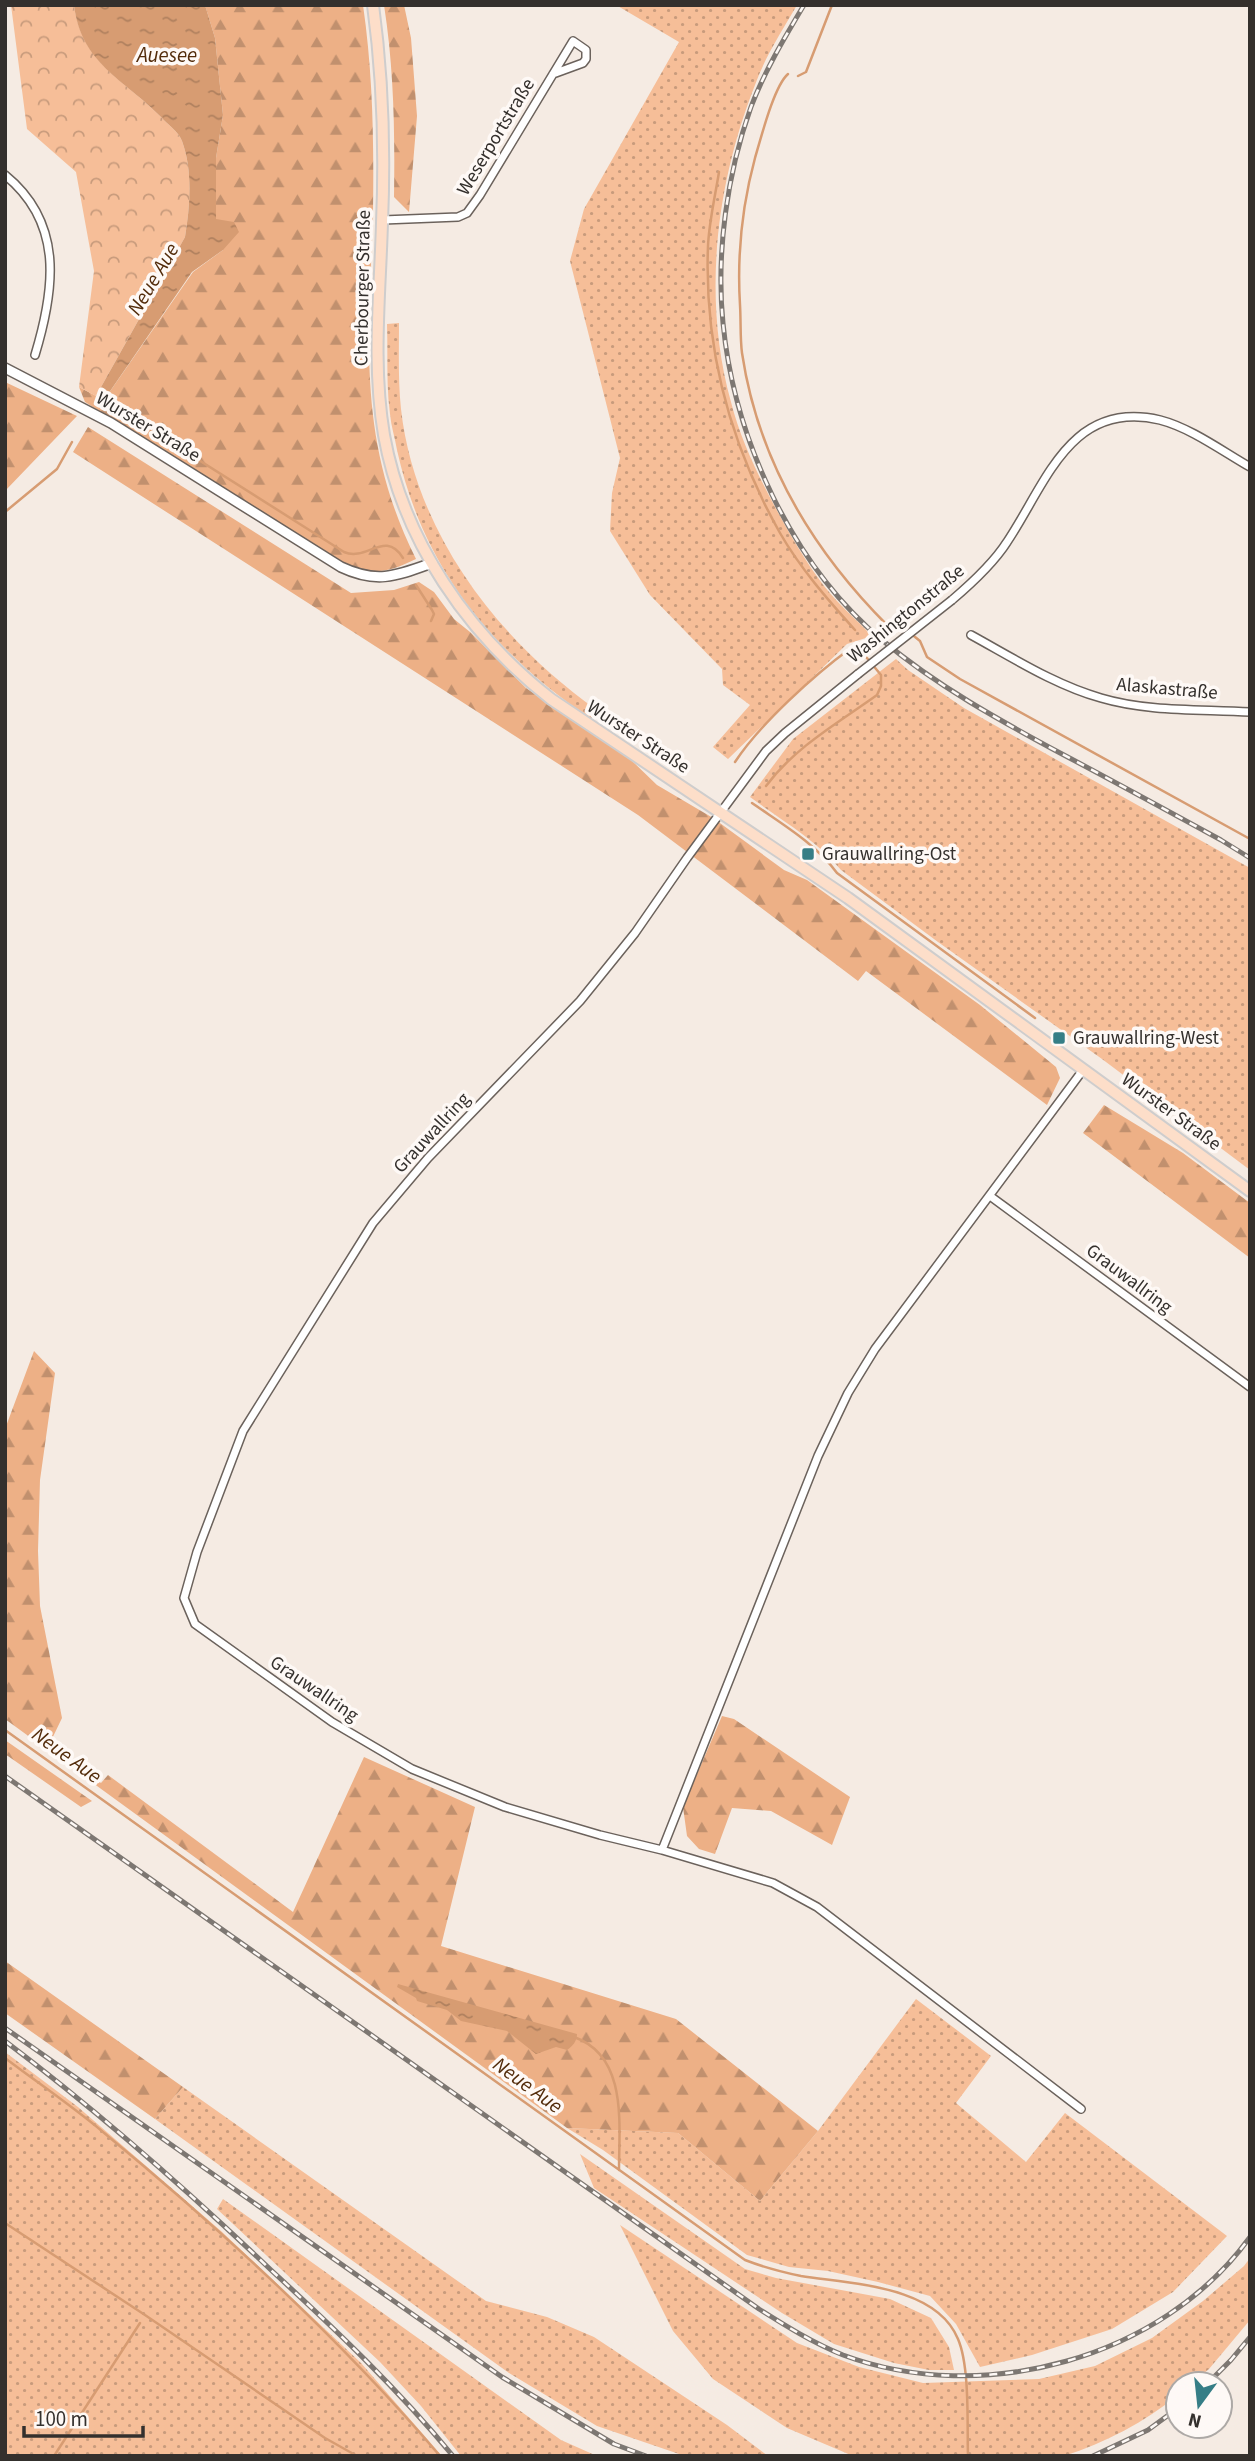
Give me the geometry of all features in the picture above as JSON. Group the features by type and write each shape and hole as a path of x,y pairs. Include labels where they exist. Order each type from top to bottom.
{"main road":[{"name":"Cherbourger Straße","path":"373,5 383,110 378,373 384,436 400,497 415,533 432,563"},
{"name":"Wurster Straße","path":"432,563 443,583 475,625 527,681 589,726 848,898 1250,1191"}],"street":[{"name":"Weserportstraße","path":"383,220 448,219 467,213 481,195 573,41 586,50 583,63 553,75"},
{"path":"5,175 27,196 36,210 49,244 48,300 35,355"},
{"name":"Wurster Straße","path":"5,368 111,423 357,575 377,579 394,577 432,563"},
{"name":"Washingtonstraße","path":"721,813 766,751 816,706 974,581 1006,544 1065,448 1085,431 1113,419 1135,417 1160,420 1181,428 1250,467"},
{"name":"Alaskastraße","path":"971,635 1067,686 1102,699 1136,705 1250,712"},
{"name":"Grauwallring","path":"662,1850 505,1807 412,1769 332,1722 206,1634 195,1623 184,1598 197,1552 243,1431 373,1223 415,1173 580,1001 635,933 721,813"},
{"path":"1081,2109 817,1907 773,1883 662,1850 831,1425 875,1349 1083,1070"},
{"name":"Grauwallring","path":"990,1196 1250,1387"}],"green space":[{"path":"11,5 74,5 86,42 95,56 176,131 188,164 190,189 185,237 96,396 79,387 94,271 76,172 27,129"},
{"path":"205,5 363,5 373,134 370,388 383,472 397,515 416,559 395,568 368,571 337,561 85,402 79,387 104,400 193,272 223,250 216,220 216,158 223,115 215,38"},
{"path":"384,5 404,5 411,38 417,116 409,212 394,197 393,101"},
{"path":"616,5 797,5 759,75 731,162 718,242 717,323 722,363 735,415 761,480 791,536 817,576 835,599 872,636 847,644 728,759 713,747 750,705 723,685 722,669 650,595 610,531 612,493 620,458 570,261 584,209 679,42"},
{"path":"399,323 400,398 409,455 424,499 443,540 467,580 495,617 561,682 597,710 591,719 555,693 493,636 467,604 424,532 397,450 389,403 387,324"},
{"path":"5,382 77,416 5,491"},
{"path":"88,427 351,593 394,590 419,582 434,592 454,619 526,688 628,757 657,785 713,818 784,870 807,880 980,1005 1056,1067 1060,1078 1047,1105 866,971 858,981 638,815 73,452"},
{"path":"896,659 964,708 1250,868 1250,1170 841,870 810,840 750,797 793,739"},
{"path":"1104,1105 1183,1153 1250,1203 1250,1258 1083,1133"},
{"path":"34,1351 55,1373 40,1480 38,1551 40,1606 62,1718 49,1745 101,1783 108,1775 293,1912 364,1757 475,1807 441,1946 676,2019 818,2131 760,2201 678,2133 567,2128 5,1719 5,1429"},
{"path":"722,1716 734,1719 850,1797 832,1845 771,1811 732,1808 715,1854 699,1849 687,1836 683,1807"},
{"path":"5,1740 92,1801 81,1807 5,1754"},
{"path":"5,1961 183,2087 155,2119 5,2013"},
{"path":"916,1999 991,2056 956,2103 1026,2162 1065,2113 1227,2236 1173,2292 1112,2329 1032,2355 980,2367 956,2324 930,2296 828,2271 789,2267 747,2255 603,2150 567,2128 678,2133 760,2201 818,2131"},
{"path":"5,2052 78,2107 221,2231 361,2363 442,2456 5,2456"},
{"path":"183,2087 486,2301 547,2317 594,2337 727,2425 768,2456 679,2454 597,2426 509,2373 155,2119"},
{"path":"580,2154 745,2269 776,2278 890,2299 931,2318 949,2347 954,2370 929,2370 894,2363 834,2344 782,2313 594,2188"},
{"path":"223,2199 561,2440 597,2456 461,2456 421,2406 380,2362 217,2209"},
{"path":"620,2225 797,2343 859,2367 923,2383 1039,2379 1095,2366 1152,2338 1203,2301 1250,2258 1250,2320 1209,2369 1164,2370 1164,2406 1124,2431 1064,2456 853,2456 787,2428 713,2379 673,2331"}],"water":[{"name":"Auesee","path":"74,5 205,5 215,38 223,115 216,158 216,219 234,222 239,232 223,250 192,272 104,400 96,396 185,237 189,176 185,152 176,131 95,56 78,25"},
{"path":"398,1984 577,2034 576,2039 567,2050 556,2047 536,2054 507,2031 461,2021 447,2010 417,2001 397,1987"}],"waterway":[{"path":"798,76 806,72 832,5"},
{"path":"788,74 773,101 750,176 740,250 739,287 741,347 750,392 775,467 793,502 813,535 861,597 888,626 899,624 920,641 927,657 960,679 1250,839"},
{"path":"719,172 709,237 708,284 716,359 734,430 762,499 780,533 805,571 855,630"},
{"path":"115,407 344,552 360,553 389,546 403,558"},
{"name":"Neue Aue","path":"5,512 57,469 72,442"},
{"path":"416,585 434,614 431,621"},
{"path":"735,762 773,716 821,672 851,648 862,652 881,675 881,686 877,695 804,747 766,786"},
{"path":"752,803 808,843 837,873 1035,1018"},
{"name":"Neue Aue","path":"5,1730 745,2260 801,2276 890,2290 912,2297 931,2308 947,2321 962,2351 967,2396 968,2456"},
{"path":"574,2037 591,2046 604,2059 612,2075 619,2113 619,2170"},
{"path":"5,2058 91,2122 148,2169 279,2286 362,2369 440,2456"},
{"path":"5,2223 325,2438 357,2456"},
{"path":"54,2456 140,2323"}],"railway":[{"path":"804,5 768,68 751,107 730,186 722,242 721,296 729,367 754,454 773,496 795,537 821,575 850,610 903,657 992,715 1250,858"},
{"path":"5,1776 759,2309 810,2340 843,2355 897,2370 953,2376 1010,2373 1066,2361 1119,2342 1169,2314 1213,2279 1250,2237"},
{"path":"5,2028 502,2377 614,2444 646,2456"},
{"path":"5,2041 108,2123 319,2314 410,2407 453,2456"},
{"path":"1221,2370 1250,2337"},
{"path":"1093,2456 1148,2430 1164,2418"}],"place":[{"name":"Grauwallring-Ost","path":"808,854"},
{"name":"Grauwallring-West","path":"1059,1038"}]}
